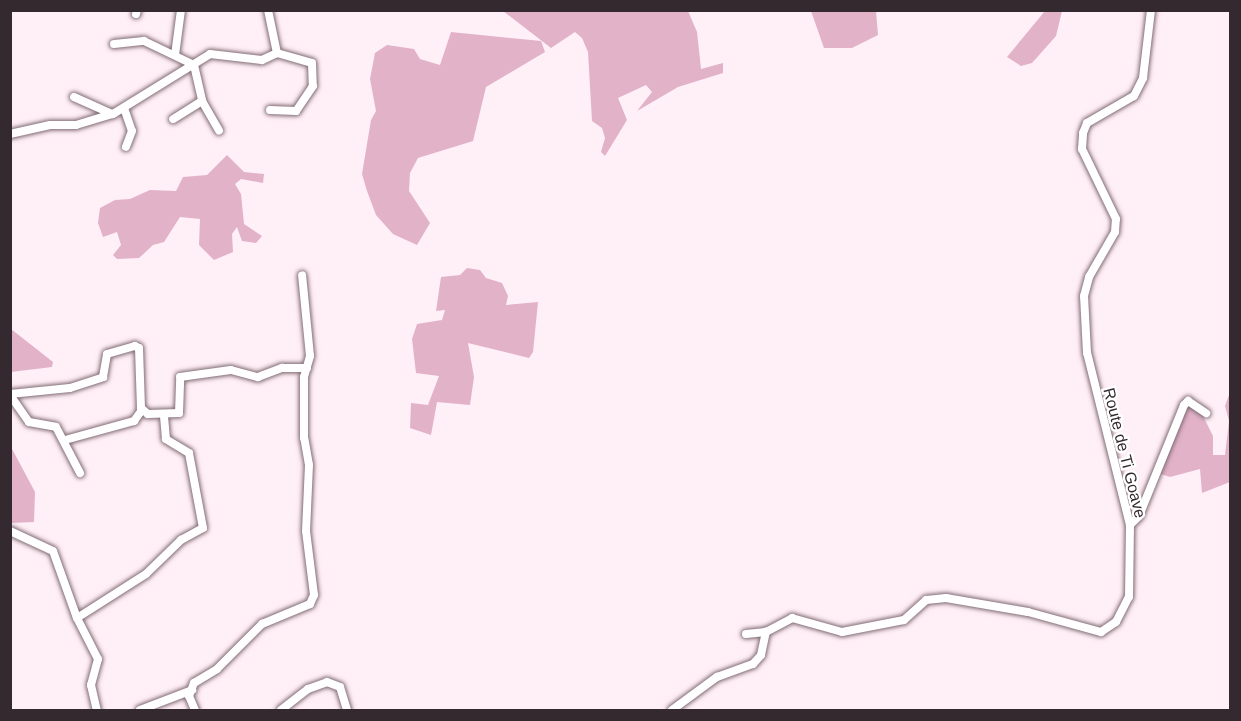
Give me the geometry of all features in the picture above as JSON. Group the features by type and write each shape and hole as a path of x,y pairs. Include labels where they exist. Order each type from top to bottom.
{"street":[{"path":"176,55 181,10"},
{"path":"268,10 277,53"},
{"name":"Route de Ti Goave","path":"766,632 792,618 842,632 904,620 926,600 946,598 1028,612 1101,632 1116,622 1129,597 1130,525 1099,412 1087,353 1084,308 1089,277 1115,232 1116,219 1082,149 1083,133 1087,123 1134,96 1143,78 1151,10"},
{"path":"114,44 144,41 194,65 202,101 219,131"},
{"path":"10,134 50,125 76,125 113,114 210,54 262,60 277,53 312,63 313,86 296,111 270,110"},
{"path":"74,97 113,114"},
{"path":"173,119 202,101"},
{"path":"124,108 132,130 126,147"},
{"path":"195,711 189,696 194,683 217,669 261,624 310,604 314,595 306,531 307,368 310,356 302,275"},
{"path":"65,440 134,421 141,410 136,346 107,354 103,377 70,388 10,394 29,422 53,426 65,440 80,473"},
{"path":"141,410 164,415 180,411 180,377 231,370 258,377 282,368 307,368"},
{"path":"1130,525 1138,516 1184,405 1188,401 1206,414"},
{"path":"77,618 146,574 181,540 203,528 189,453 168,441 164,415"},
{"path":"10,531 50,547 77,618 98,659 91,684 97,711"},
{"path":"672,711 717,677 753,664 761,655 766,632 746,634"},
{"path":"281,711 308,689 327,682 340,687 347,711"},
{"path":"140,711 192,690"}],"shaded area":[{"path":"503,11 688,11 697,32 701,69 723,63 723,73 678,87 637,111 652,92 646,85 618,98 627,120 605,156 601,152 605,138 602,128 592,121 588,52 582,38 575,32 551,48"},
{"path":"811,11 876,11 878,35 852,48 824,48"},
{"path":"1045,11 1062,11 1056,36 1032,63 1021,66 1007,57"},
{"path":"451,32 541,41 545,52 486,87 473,141 418,158 410,173 409,191 430,223 417,245 393,234 376,215 362,174 371,120 376,111 370,79 375,53 387,45 414,49 420,59 440,65"},
{"path":"227,155 244,172 264,174 263,183 241,179 235,184 241,194 244,224 262,236 256,243 242,241 237,227 232,234 233,252 214,260 199,245 200,219 180,217 164,242 153,245 139,258 117,259 113,255 121,245 117,232 103,237 98,223 100,208 115,200 130,199 150,190 176,191 183,177 207,175"},
{"path":"467,268 480,270 486,278 502,283 508,296 506,305 538,302 533,352 529,358 468,343 474,377 470,405 437,402 431,435 410,428 411,403 428,405 439,376 416,373 412,339 417,324 442,320 445,310 436,311 441,277 460,275"},
{"path":"11,329 53,362 52,367 11,372"},
{"path":"1230,392 1230,482 1202,493 1200,469 1170,477 1158,473 1187,404 1202,414 1213,436 1213,455 1225,455 1229,421 1225,406"},
{"path":"11,447 35,492 34,522 11,523"}]}
